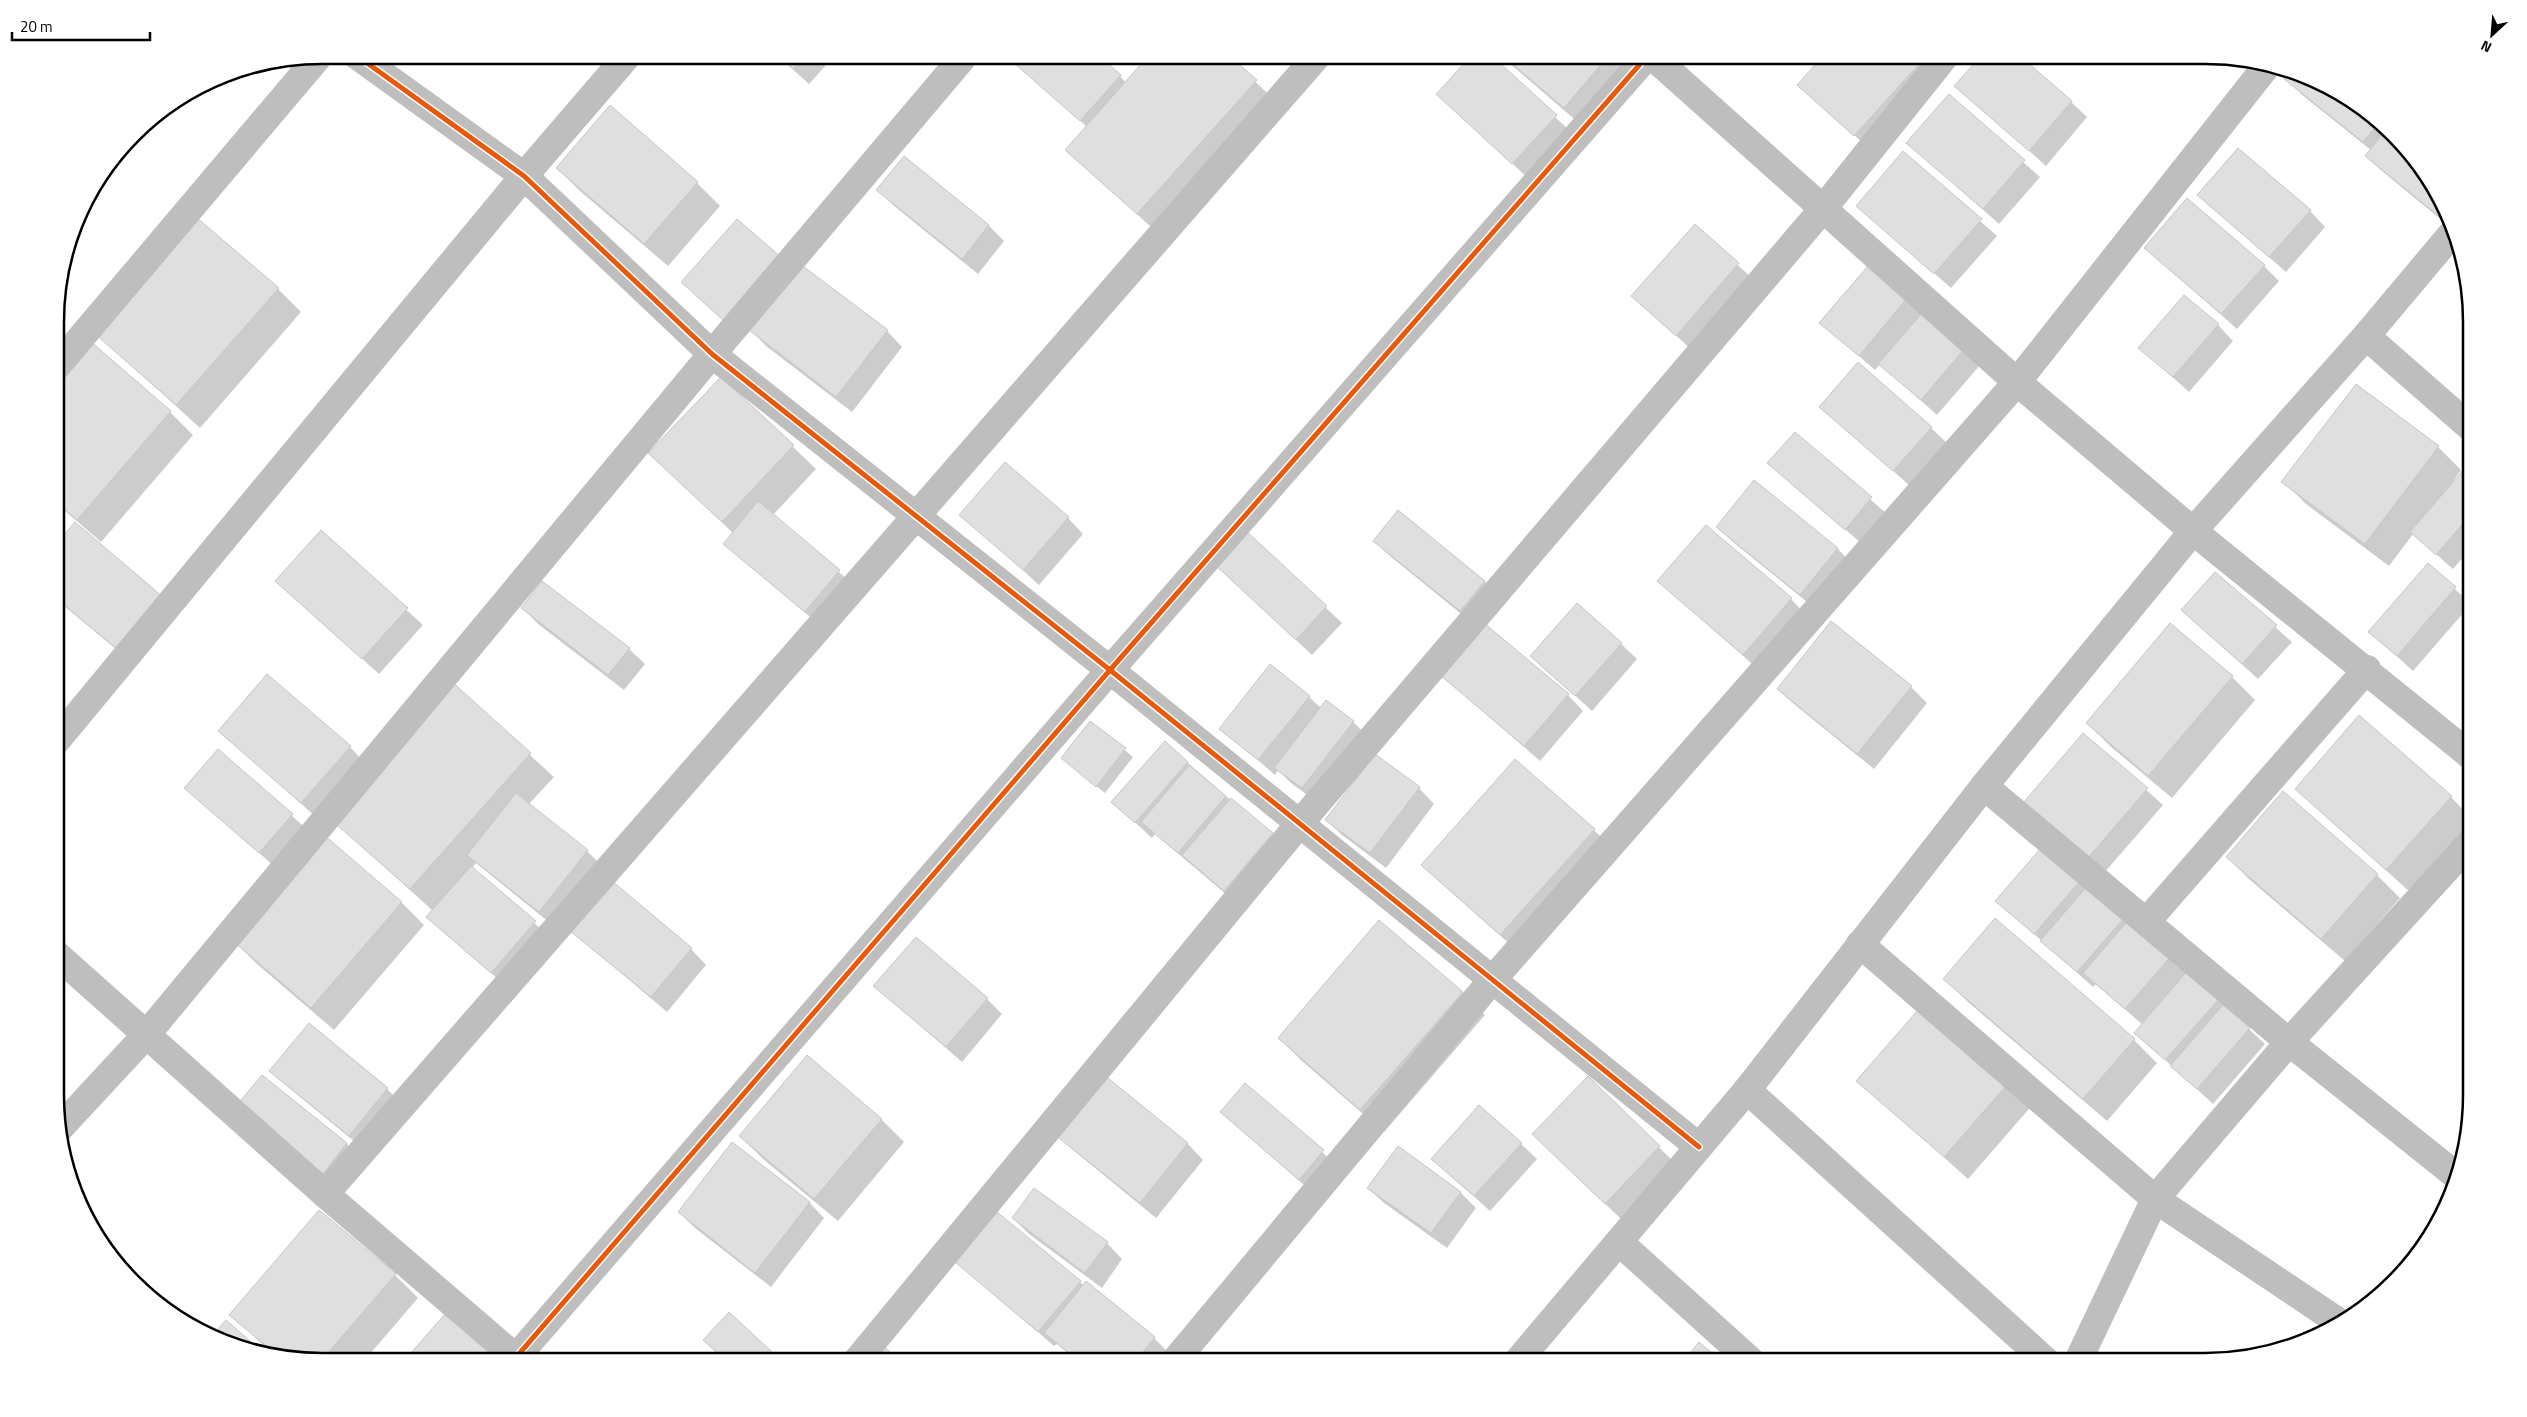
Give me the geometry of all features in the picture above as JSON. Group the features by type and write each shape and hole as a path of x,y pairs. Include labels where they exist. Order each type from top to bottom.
{"street":[{"path":"64,358 312,64"},
{"path":"368,64 524,176 712,354 1110,670 1699,1147"},
{"path":"64,732 524,176 620,64"},
{"path":"65,1122 146,1035 712,354 957,64"},
{"path":"325,1194 1310,64"},
{"path":"522,1353 1110,670 1642,64"},
{"path":"1660,64 2017,382 2193,531 2367,669 2463,749"},
{"path":"863,1353 1300,823 1822,210 1939,64"},
{"path":"1181,1353 1493,979 2017,382 2263,71"},
{"path":"1525,1353 1747,1090 1984,786 2193,531 2366,336 2449,237"},
{"path":"2366,336 2463,421"},
{"path":"2147,921 2367,669"},
{"path":"1984,786 2289,1042 2452,1172"},
{"path":"2082,1353 2155,1199 2289,1042 2463,851"},
{"path":"1860,944 2155,1199 2334,1319"},
{"path":"64,961 325,1194 508,1353"},
{"path":"1747,1090 2036,1353"},
{"path":"1619,1242 1742,1353"}],"building":[{"path":"787,64 797,64 793,69"},
{"path":"1015,64 1108,64 1121,75 1080,121"},
{"path":"1141,64 1239,64 1257,80 1137,214 1065,150"},
{"path":"1464,64 1501,64 1557,115 1512,164 1436,94"},
{"path":"1513,64 1601,64 1564,108"},
{"path":"1816,64 1919,64 1854,136 1797,85"},
{"path":"1974,64 2029,64 2072,101 2029,151 1954,86"},
{"path":"2286,76 2304,83 2334,98 2349,107 2375,128 2363,142 2284,79"},
{"path":"1949,94 2025,160 1983,209 1906,143"},
{"path":"610,105 698,182 644,244 556,168"},
{"path":"2382,134 2420,178 2441,216 2440,217 2365,156"},
{"path":"2238,148 2311,210 2269,257 2197,195"},
{"path":"1903,151 1982,219 1934,274 1856,206"},
{"path":"904,156 989,225 962,259 876,190"},
{"path":"2187,198 2265,265 2221,314 2144,248"},
{"path":"196,217 279,288 176,405 94,333"},
{"path":"737,219 781,257 724,321 681,282"},
{"path":"1695,224 1739,263 1676,336 1631,296"},
{"path":"1874,259 1913,291 1859,356 1819,323"},
{"path":"800,264 888,330 836,397 749,330"},
{"path":"2184,295 2219,324 2173,377 2138,348"},
{"path":"1923,312 1965,348 1921,400 1878,364"},
{"path":"90,341 171,411 77,520 64,509 64,371"},
{"path":"1858,362 1932,427 1893,471 1819,407"},
{"path":"721,377 794,445 722,522 648,453"},
{"path":"2356,384 2439,446 2365,544 2281,482"},
{"path":"1795,432 1872,497 1845,530 1767,463"},
{"path":"1005,462 1069,517 1023,570 959,515"},
{"path":"2463,470 2463,523 2436,555 2410,532"},
{"path":"1754,480 1838,548 1800,595 1716,527"},
{"path":"758,501 840,570 805,612 723,544"},
{"path":"1398,510 1485,581 1460,611 1373,541"},
{"path":"75,522 163,597 118,650 64,605 64,535"},
{"path":"1706,525 1792,598 1743,655 1657,581"},
{"path":"1243,528 1327,606 1296,640 1211,561"},
{"path":"321,530 408,608 362,659 275,581"},
{"path":"2428,563 2456,587 2397,656 2368,632"},
{"path":"2215,572 2277,625 2242,664 2181,610"},
{"path":"542,581 630,648 608,675 521,608"},
{"path":"1577,603 1622,643 1575,696 1530,656"},
{"path":"1831,621 1912,686 1857,754 1777,689"},
{"path":"1484,623 1569,694 1524,746 1440,675"},
{"path":"2170,623 2233,676 2148,776 2086,723"},
{"path":"1270,664 1310,696 1258,760 1219,729"},
{"path":"267,674 351,746 301,803 218,731"},
{"path":"451,681 531,753 410,889 329,818"},
{"path":"1326,700 1354,721 1302,788 1274,768"},
{"path":"2359,715 2452,796 2386,870 2295,789"},
{"path":"1090,721 1126,748 1096,787 1061,758"},
{"path":"2083,733 2148,788 2088,858 2023,803"},
{"path":"1165,741 1188,762 1135,823 1111,802"},
{"path":"218,749 293,814 259,853 184,788"},
{"path":"1375,754 1420,787 1370,853 1325,820"},
{"path":"1515,759 1595,829 1500,935 1421,865"},
{"path":"1189,765 1226,796 1178,853 1141,822"},
{"path":"2283,791 2378,874 2321,939 2226,857"},
{"path":"516,793 588,850 539,912 467,855"},
{"path":"1231,798 1273,833 1224,891 1182,855"},
{"path":"324,835 402,902 311,1008 233,941"},
{"path":"2042,847 2081,880 2034,934 1995,901"},
{"path":"471,866 536,921 491,973 426,917"},
{"path":"612,881 692,948 651,997 570,931"},
{"path":"2088,885 2125,917 2077,972 2040,941"},
{"path":"2131,917 2173,954 2125,1009 2083,973"},
{"path":"1995,918 2135,1039 2083,1099 1943,979"},
{"path":"1379,920 1463,992 1360,1110 1278,1038"},
{"path":"916,937 988,998 946,1047 873,986"},
{"path":"2189,969 2221,997 2165,1060 2134,1033"},
{"path":"1925,1002 2013,1078 1944,1157 1856,1081"},
{"path":"2223,1005 2250,1028 2197,1089 2170,1066"},
{"path":"309,1023 388,1088 349,1136 269,1071"},
{"path":"807,1055 882,1119 814,1199 739,1136"},
{"path":"1103,1074 1188,1143 1140,1203 1054,1134"},
{"path":"262,1075 347,1143 323,1174 237,1105"},
{"path":"1588,1076 1660,1146 1605,1204 1532,1134"},
{"path":"1245,1083 1324,1150 1299,1180 1220,1112"},
{"path":"1479,1105 1522,1143 1474,1196 1431,1159"},
{"path":"732,1142 810,1202 755,1273 678,1212"},
{"path":"1398,1146 1461,1192 1431,1233 1367,1188"},
{"path":"1034,1188 1108,1242 1085,1273 1012,1218"},
{"path":"319,1210 396,1274 328,1353 305,1353 267,1347 229,1315"},
{"path":"997,1212 1081,1281 1038,1332 955,1262"},
{"path":"1086,1281 1155,1337 1142,1353 1069,1353 1044,1333"},
{"path":"729,1312 773,1353 717,1353 703,1340"},
{"path":"445,1314 488,1351 486,1353 411,1353"},
{"path":"226,1320 253,1343 239,1340 216,1331"},
{"path":"1699,1342 1712,1353 1690,1353"},
{"path":"881,1344 891,1353 874,1353"}],"cycle path":[{"path":"368,64 524,176 712,354 1110,670 1699,1147"},
{"path":"520,1353 1110,670 1640,64"}]}
